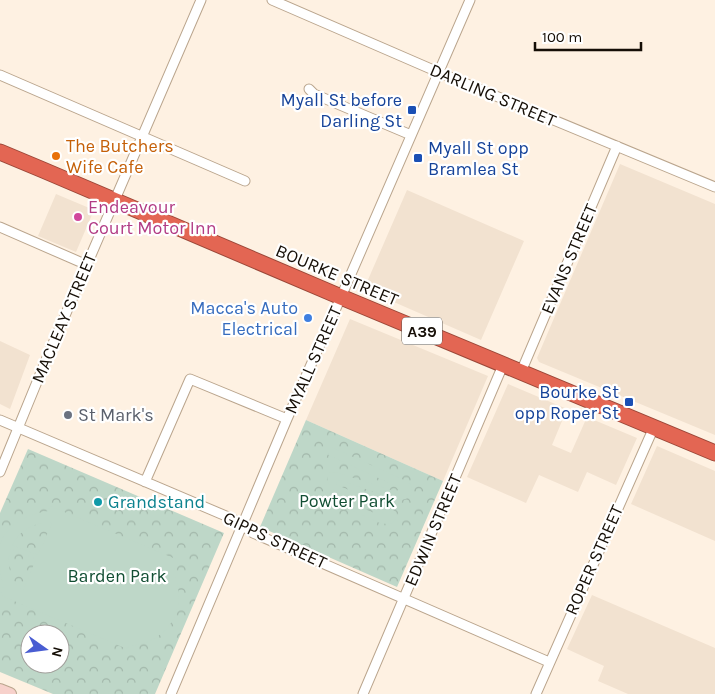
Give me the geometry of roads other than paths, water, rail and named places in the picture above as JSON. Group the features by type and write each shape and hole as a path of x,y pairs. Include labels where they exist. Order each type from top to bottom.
{"highway":[{"name":"BOURKE STREET","path":"0,152 715,453"}],"street":[{"name":"MACLEAY STREET","path":"0,472 48,355 201,0"},
{"name":"DARLING STREET","path":"272,0 438,72 715,187"},
{"name":"MYALL STREET","path":"171,694 287,419 342,297 470,0"},
{"path":"0,76 245,181"},
{"path":"309,89 314,94 411,135"},
{"name":"EVANS STREET","path":"521,372 617,146"},
{"path":"0,226 87,265"},
{"name":"EDWIN STREET","path":"362,694 503,365"},
{"path":"145,482 190,379 287,419"},
{"name":"GIPPS STREET","path":"0,420 233,519 253,533 549,662"},
{"name":"ROPER STREET","path":"536,694 654,427"},
{"path":"0,690 10,694"}],"place":[{"name":"Myall St before Darling St","path":"412,110"},
{"name":"The Butchers Wife Cafe","path":"56,156"},
{"name":"Myall St opp Bramlea St","path":"418,158"},
{"name":"Endeavour Court Motor Inn","path":"78,217"},
{"name":"Macca's Auto Electrical","path":"308,318"},
{"name":"Bourke St opp Roper St","path":"629,402"},
{"name":"St Mark's","path":"68,415"},
{"name":"Grandstand","path":"98,502"}],"park label":[{"name":"Powter Park","path":"347,501"},
{"name":"Barden Park","path":"117,576"}]}
